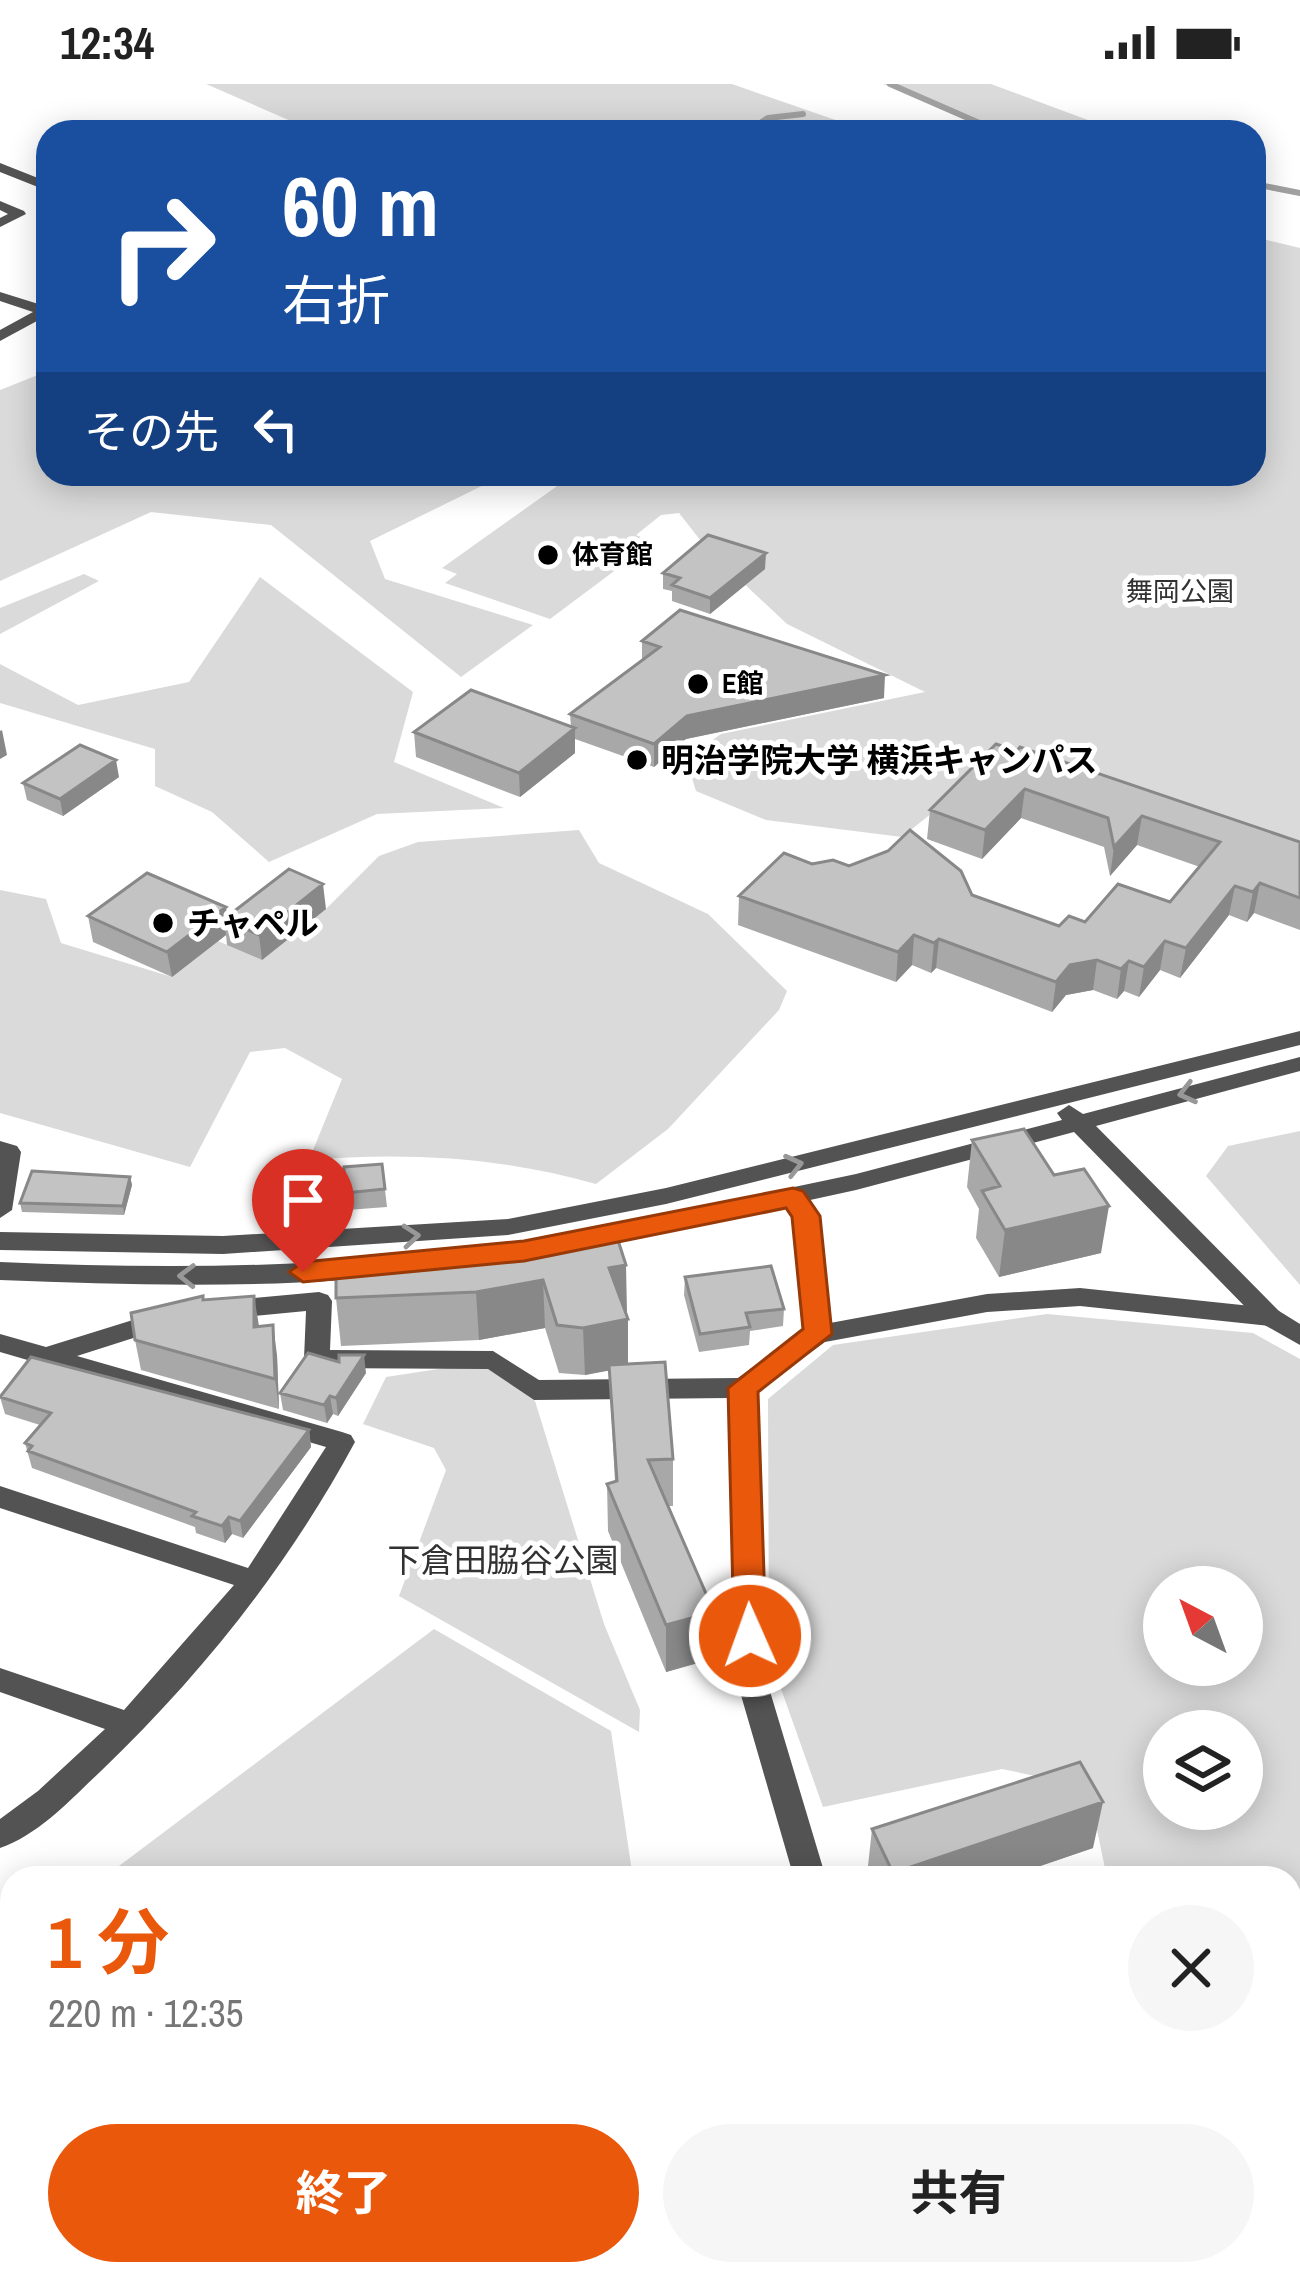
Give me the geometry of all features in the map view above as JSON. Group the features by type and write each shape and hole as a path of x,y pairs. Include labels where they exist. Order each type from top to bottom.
{"street":[{"path":"0,167 36,183"},
{"path":"0,206 19,214"},
{"path":"0,223 36,206"},
{"path":"0,296 36,307"},
{"path":"0,336 36,315"},
{"path":"0,1241 223,1245 508,1227 666,1196 1300,1038"},
{"path":"0,1271 226,1276 381,1268 524,1251 793,1198 1300,1064"},
{"path":"1055,1100 1270,1317 1300,1336"},
{"path":"0,1149 9,1152 0,1210"},
{"path":"793,1198 806,1216 818,1334"},
{"path":"53,1354 192,1313 319,1301 317,1359 493,1360 533,1390 743,1388 818,1334 987,1303 1080,1297 1270,1317"},
{"path":"0,1343 53,1354 342,1442 309,1505 196,1657 68,1783 0,1834"},
{"path":"743,1388 751,1678 806,1866"},
{"path":"0,1497 252,1580"},
{"path":"0,1680 130,1725"}],"green space":[{"path":"206,84 732,84 836,120 288,120"},
{"path":"883,84 991,84 1088,120 978,120"},
{"name":"舞岡公園","path":"1266,240 1300,248 1300,846 1002,757 902,837 766,820 696,791 686,759 721,734 925,692 787,624 708,550 679,513 661,515 636,535 653,542 550,619 445,583 457,574 442,568 557,486 1266,486"},
{"path":"36,376 36,486 482,486 370,541 385,579 533,625 461,677 271,525 151,512 0,581 0,390"},
{"path":"84,574 99,581 0,634 0,608"},
{"path":"260,577 413,692 394,762 504,808 377,814 269,862 212,812 155,786 155,749 0,703 0,664 78,705 189,682"},
{"path":"579,830 599,863 708,914 787,991 779,1010 668,1129 596,1184 453,1159 309,1160 342,1079 285,1048 250,1052 190,1167 0,1113 0,890 46,899 61,943 172,977 218,941 262,960 326,909 379,856 418,842"},
{"path":"1300,1131 1300,1285 1206,1176 1228,1146"},
{"path":"1047,1314 1253,1333 1300,1359 1300,1866 1104,1866 1088,1787 1002,1769 823,1807 769,1655 768,1399 833,1345"},
{"name":"下倉田脇谷公園","path":"445,1368 488,1368 535,1401 604,1624 640,1710 639,1732 399,1596 446,1470 434,1448 363,1424 386,1377"},
{"path":"434,1629 611,1731 631,1866 119,1866"}],"building":[{"path":"708,535 766,553 710,598 672,585 680,578 663,573"},
{"path":"680,610 885,675 687,716 654,744 570,714 660,647 642,641"},
{"path":"471,690 575,728 519,773 414,732"},
{"path":"996,744 1017,751 1020,747 1300,842 1300,898 1260,883 1253,892 1235,886 1186,948 1165,941 1144,967 1129,961 1121,969 1097,960 1070,965 1056,982 939,939 934,943 914,935 898,952 739,896 784,853 812,864 833,860 849,866 888,851 910,830 961,871 972,895 1059,926 1069,916 1085,922 1118,884 1170,902 1220,842 1142,816 1114,847 1108,818 1025,789 985,830 930,810"},
{"path":"80,745 116,760 60,799 23,783"},
{"path":"289,869 323,884 259,935 224,919"},
{"path":"147,873 226,907 167,952 88,916"},
{"path":"1024,1129 1054,1175 1084,1169 1109,1206 1005,1230 982,1191 1000,1186 972,1140"},
{"path":"382,1164 385,1189 345,1193 344,1167"},
{"path":"32,1171 130,1177 123,1206 20,1203"},
{"path":"616,1234 626,1265 609,1268 628,1319 583,1328 557,1325 543,1280 476,1292 336,1298 336,1269 460,1262"},
{"path":"771,1266 784,1309 746,1313 750,1327 700,1334 685,1277"},
{"path":"203,1296 203,1300 254,1296 254,1327 273,1325 275,1379 135,1340 131,1313"},
{"path":"308,1353 339,1362 339,1355 364,1355 336,1398 330,1396 324,1405 280,1393"},
{"path":"31,1357 309,1430 240,1521 229,1517 222,1526 192,1516 196,1512 28,1451 32,1446 25,1443 51,1413 0,1397"},
{"path":"665,1362 673,1459 648,1460 714,1612 666,1625 607,1484 617,1481 609,1365"},
{"path":"1080,1762 1103,1802 914,1866 890,1866 872,1829"}],"waterway":[{"path":"890,84 972,120"},
{"path":"765,120 803,114"},
{"path":"1266,186 1300,193"}],"place":[{"name":"体育館","path":"548,555"},
{"name":"E館","path":"698,684"},
{"name":"明治学院大学 横浜キャンパス","path":"637,760"},
{"name":"チャペル","path":"163,923"}],"route":[{"path":"303,1272 524,1251 793,1198 806,1216 818,1334 743,1388 750,1636"}]}
